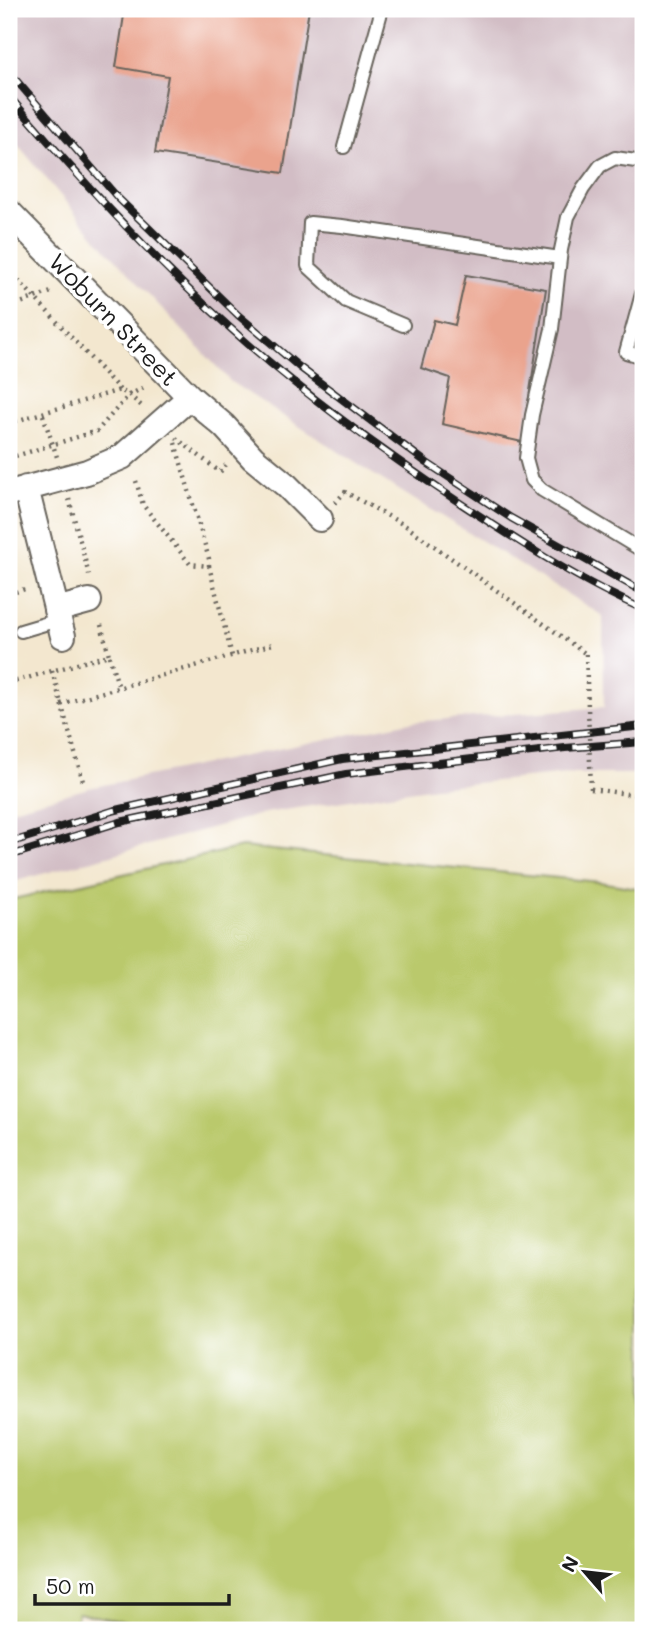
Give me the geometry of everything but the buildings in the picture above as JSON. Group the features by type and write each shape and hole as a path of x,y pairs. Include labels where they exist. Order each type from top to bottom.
{"street":[{"name":"Woburn Street","path":"9,212 190,397 224,426 320,519"},
{"name":"Woburn Street","path":"59,622 18,491 87,472 122,457 190,397"},
{"path":"59,622 89,601"}],"lane":[{"path":"344,147 382,9"},
{"path":"643,162 615,158 600,166 568,216 552,329 532,415 526,458 532,480 542,490 643,551"},
{"path":"403,325 346,301 308,266 310,223 560,258"},
{"path":"643,289 626,352 643,357"},
{"path":"21,631 59,622"}],"path":[{"path":"9,270 120,390 129,395"},
{"path":"9,307 78,282"},
{"path":"9,458 97,431 129,395 170,375"},
{"path":"9,423 120,390"},
{"path":"232,656 209,559 173,436 220,472 242,446"},
{"path":"136,481 144,505 190,564 209,566"},
{"path":"320,519 345,492 406,526 586,654 591,789 643,796"},
{"path":"61,704 273,644"},
{"path":"109,655 120,688"},
{"path":"52,671 84,785"}],"shaded area":[{"path":"9,9 643,9 643,774 567,774 435,787 265,813 9,883 9,810 89,788 410,722 604,707 603,616 368,471 231,382 95,237 9,134"}],"green space":[{"path":"242,847 600,882 643,889 643,1630 169,1630 78,1613 75,1630 9,1630 9,900"}],"railway":[{"path":"9,72 118,198 238,315 298,366 427,463 511,518 643,592"},
{"path":"9,96 142,243 199,299 283,374 370,441 482,517 572,573 643,609"},
{"path":"9,843 112,811 342,759 643,726"},
{"path":"9,856 120,822 346,774 565,748 643,742"}]}
